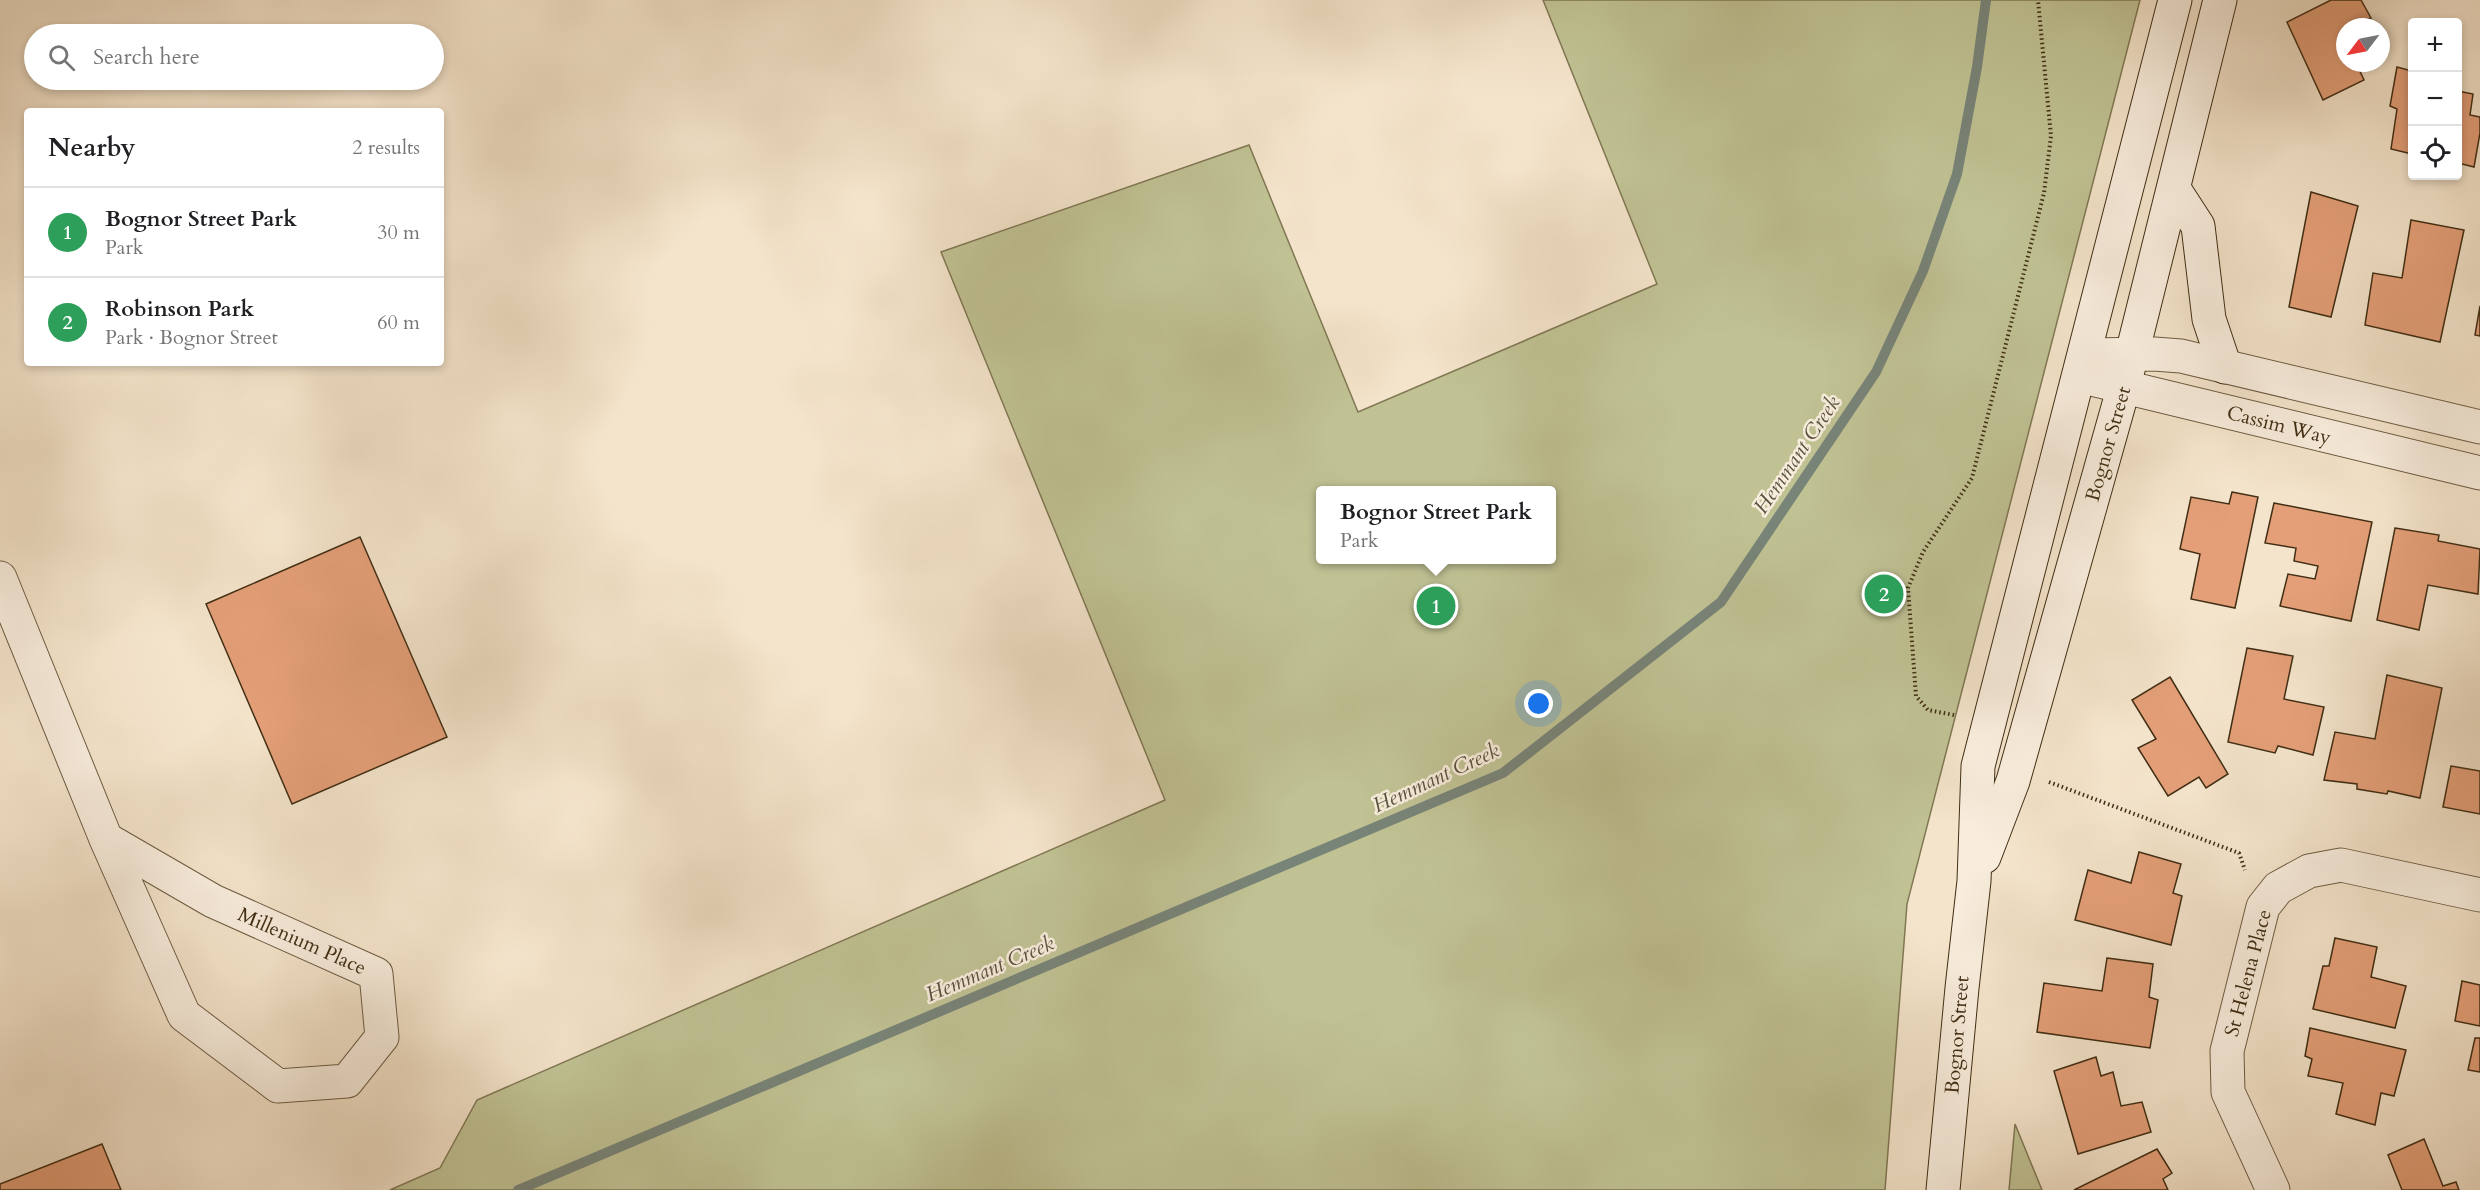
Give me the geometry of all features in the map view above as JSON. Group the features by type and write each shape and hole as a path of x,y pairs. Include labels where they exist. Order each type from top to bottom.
{"street":[{"name":"Bognor Street","path":"1943,1190 1974,881 1978,765 2175,0"},
{"name":"Bognor Street","path":"1974,881 2013,781 2124,386 2175,189 2220,0"},
{"path":"2175,189 2198,226 2209,319 2224,368"},
{"path":"2082,365 2132,354 2181,356 2480,427"},
{"name":"Cassim Way","path":"2082,365 2124,386 2480,473"},
{"name":"Millenium Place","path":"0,578 106,838 184,1015 278,1086 347,1081 382,1037 376,974 213,901 106,838"},
{"name":"St Helena Place","path":"2273,1190 2228,1092 2228,1051 2263,907 2278,888 2309,871 2341,865 2480,894"}],"path":[{"path":"1961,716 1929,710 1916,696 1908,588 1923,552 1972,477 2044,193 2051,136 2038,0"},
{"path":"2049,782 2239,853 2246,872 2235,894 2263,907"}],"green space":[{"path":"1543,0 2140,0 1907,904 1885,1190 390,1190 440,1168 477,1100 1165,800 941,252 1249,145 1358,412 1657,284"},
{"path":"2015,1124 2042,1190 2009,1190"}],"building":[{"path":"2331,0 2361,0 2371,18 2336,18 2336,72 2360,72 2364,80 2323,100 2287,22"},
{"path":"2397,67 2408,70 2408,153 2391,149 2397,109 2390,106"},
{"path":"2462,92 2473,94 2470,115 2480,117 2480,133 2474,167 2462,164"},
{"path":"2311,192 2358,206 2331,317 2289,307"},
{"path":"2411,220 2464,230 2440,342 2365,325 2373,273 2402,278"},
{"path":"2480,306 2480,336 2475,335"},
{"path":"2232,492 2258,497 2235,608 2191,599 2200,554 2180,549 2191,497 2229,504"},
{"path":"2274,503 2372,522 2351,621 2280,606 2288,574 2315,579 2318,566 2294,561 2296,548 2265,543"},
{"path":"2395,528 2439,535 2438,541 2480,549 2478,594 2428,585 2419,630 2377,620"},
{"path":"360,537 447,737 292,804 206,604"},
{"path":"2247,648 2293,656 2284,699 2324,707 2313,755 2278,746 2275,753 2228,742"},
{"path":"2387,675 2442,688 2420,798 2388,791 2387,794 2357,789 2357,784 2324,780 2335,732 2375,739"},
{"path":"2170,677 2228,774 2206,788 2199,777 2168,796 2138,748 2156,739 2132,700"},
{"path":"2451,766 2480,771 2480,814 2443,807"},
{"path":"2139,852 2181,864 2173,893 2182,896 2171,945 2075,920 2088,870 2131,883"},
{"path":"2335,938 2377,947 2371,977 2406,986 2395,1028 2313,1009 2323,966 2329,966"},
{"path":"2107,958 2153,964 2149,997 2158,1000 2150,1048 2037,1032 2044,983 2102,991"},
{"path":"2462,981 2480,985 2480,1026 2455,1021"},
{"path":"2310,1028 2406,1050 2394,1096 2381,1093 2375,1125 2336,1114 2343,1083 2308,1076 2312,1059 2305,1056"},
{"path":"2475,1038 2480,1038 2480,1072 2468,1070"},
{"path":"2096,1057 2101,1076 2113,1072 2121,1106 2142,1102 2151,1132 2078,1154 2054,1071"},
{"path":"2424,1139 2443,1186 2456,1182 2459,1190 2402,1190 2388,1155"},
{"path":"102,1144 121,1190 0,1190 0,1184"},
{"path":"2157,1149 2172,1173 2163,1179 2168,1190 2074,1190"}],"waterway":[{"name":"Hemmant Creek","path":"518,1190 1503,773 1721,602 1876,372 1923,271 1957,174 1977,67 1986,0"}],"place":[{"name":"Robinson Park","path":"1884,594"},
{"name":"Bognor Street Park","path":"1436,606"}]}
